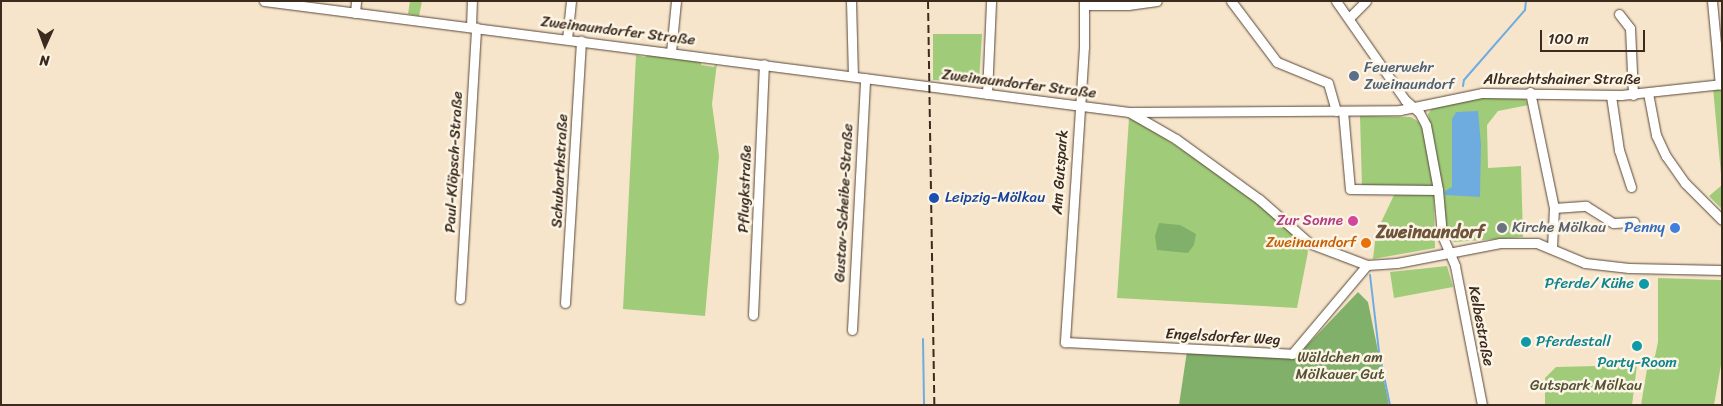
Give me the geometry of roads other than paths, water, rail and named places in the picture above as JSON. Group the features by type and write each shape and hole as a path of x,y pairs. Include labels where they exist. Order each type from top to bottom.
{"street":[{"name":"Zweinaundorfer Straße","path":"264,1 581,40 1130,112 1176,138 1259,198 1309,243 1367,265 1397,263 1500,243 1537,243 1585,263 1630,268 1722,270"},
{"path":"355,13 356,1"},
{"name":"Paul-Klöpsch-Straße","path":"460,300 473,27 472,1"},
{"path":"567,39 571,1"},
{"path":"671,52 676,1"},
{"path":"851,1 853,76"},
{"path":"987,94 991,1"},
{"name":"Am Gutspark","path":"1065,342 1084,3 1128,5 1157,1"},
{"path":"1231,1 1278,62 1328,83 1339,111 1350,189 1438,190"},
{"name":"Kelbestraße","path":"1336,1 1405,100 1413,107 1426,125 1438,190 1442,235 1455,266 1482,405"},
{"path":"1349,18 1366,1"},
{"path":"1712,1 1721,84"},
{"path":"1618,14 1630,28 1633,95"},
{"name":"Schubarthstraße","path":"565,303 581,40"},
{"name":"Pflugkstraße","path":"753,315 764,64"},
{"name":"Gustav-Scheibe-Straße","path":"852,330 865,78"},
{"name":"Albrechtshainer Straße","path":"1130,112 1400,110 1482,93 1530,92 1611,96 1721,84"},
{"path":"1530,92 1554,208 1552,248"},
{"path":"1648,93 1656,135 1666,156 1685,183 1722,220"},
{"path":"1611,96 1618,143 1631,187"},
{"path":"1554,208 1586,206 1613,223 1634,222"},
{"name":"Engelsdorfer Weg","path":"1065,342 1292,354 1367,265"}],"water":[{"path":"1478,111 1481,144 1480,197 1445,195 1445,191 1452,187 1452,119 1456,112"}],"waterway":[{"path":"1463,86 1464,80 1525,10 1526,1"},
{"path":"1370,275 1379,352 1390,405"},
{"path":"923,339 924,405"}],"railway":[{"path":"928,1 934,405"}],"place":[{"name":"Feuerwehr Zweinaundorf","path":"1354,76"},
{"name":"Leipzig-Mölkau","path":"934,198"},
{"name":"Zur Sonne","path":"1353,221"},
{"name":"Kirche Mölkau","path":"1502,228"},
{"name":"Penny","path":"1675,228"},
{"name":"Zweinaundorf","path":"1366,243"},
{"name":"Pferde/ Kühe","path":"1644,284"},
{"name":"Pferdestall","path":"1526,342"},
{"name":"Party-Room","path":"1637,346"}],"district":[{"name":"Zweinaundorf","path":"1430,232"}],"park label":[{"name":"Wäldchen am Mölkauer Gut","path":"1340,366"},
{"name":"Gutspark Mölkau","path":"1586,386"}]}
